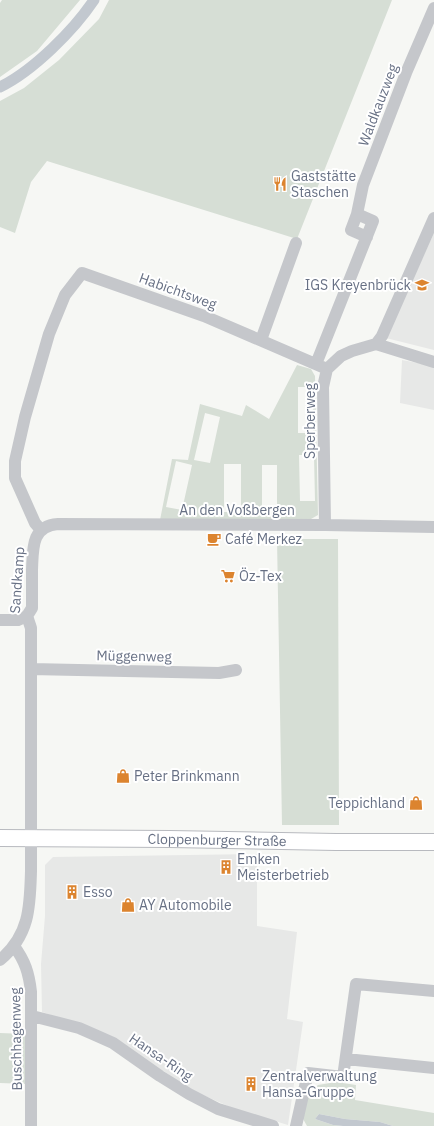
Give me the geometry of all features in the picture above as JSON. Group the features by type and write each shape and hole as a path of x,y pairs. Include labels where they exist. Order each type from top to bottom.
{"main road":[{"name":"Cloppenburger Straße","path":"0,838 434,842"}],"street":[{"name":"Waldkauzweg","path":"367,236 351,230 357,214 363,185 406,73 434,8"},
{"path":"316,364 373,221 357,214"},
{"path":"434,218 382,336 376,344 434,362"},
{"path":"261,340 296,243"},
{"name":"Habichtsweg","path":"41,530 35,523 15,478 14,469 16,455 26,411 51,329 65,295 82,273 204,316 327,368"},
{"name":"Sperberweg","path":"325,525 323,387 327,368 341,356 376,344"},
{"name":"An den Voßbergen","path":"41,530 48,526 58,524 434,527"},
{"name":"Sandkamp","path":"31,839 31,628 28,616 32,608 33,545 41,530"},
{"path":"0,620 18,620 28,616"},
{"name":"Müggenweg","path":"31,669 219,673 236,670"},
{"path":"0,960 14,946 20,935 30,907 31,839"},
{"name":"Buschhagenweg","path":"14,946 20,954 30,976 32,1016 31,1126"},
{"path":"296,1126 308,1073 343,1077 356,984 434,991"},
{"name":"Hansa-Ring","path":"32,1016 95,1034 113,1043 160,1076 189,1094 218,1109 273,1126"},
{"path":"346,1058 434,1068"}],"shaded area":[{"path":"2,0 80,0 37,51 0,77 0,3"},
{"path":"109,0 392,0 297,239 47,161 31,182 15,233 0,227 0,101 24,88 59,60 99,19"},
{"name":"IGS Kreyenbrück","path":"434,233 434,350 386,338"},
{"path":"402,360 434,366 434,410 400,403"},
{"path":"297,365 311,369 315,376 318,515 311,519 160,520 172,459 188,460 200,404 242,416 246,405 269,419","holes":["298,387 313,387 313,433 298,433","205,413 220,417 210,463 194,460","299,455 314,455 315,501 300,501","176,461 192,465 182,510 166,507","224,464 241,464 241,512 224,512","262,465 277,465 277,512 262,512"]},
{"path":"277,539 338,539 339,825 282,825"},
{"path":"257,854 257,926 297,932 287,1019 303,1022 288,1125 235,1109 191,1090 123,1043 78,1024 42,1012 41,964 45,916 45,865 53,857"},
{"path":"0,1033 26,1034 26,1084 0,1083"},
{"path":"336,1082 356,1085 355,1100 434,1113 434,1126 393,1126 380,1122 345,1119 319,1114 315,1119 333,1125 343,1126 307,1126 302,1117 306,1095 318,1085"},
{"path":"319,1114 345,1119 380,1122 393,1126 333,1125 315,1119"}],"waterway":[{"path":"0,87 26,71 52,49 76,24 94,0"}],"place":[{"name":"Gaststätte Staschen","path":"280,184"},
{"name":"IGS Kreyenbrück","path":"422,285"},
{"name":"Café Merkez","path":"214,539"},
{"name":"Öz-Tex","path":"228,576"},
{"name":"Peter Brinkmann","path":"123,776"},
{"name":"Teppichland","path":"416,803"},
{"name":"Emken Meisterbetrieb","path":"226,867"},
{"name":"Esso","path":"72,892"},
{"name":"AY Automobile","path":"128,905"},
{"name":"Zentralverwaltung Hansa-Gruppe","path":"251,1084"}]}
